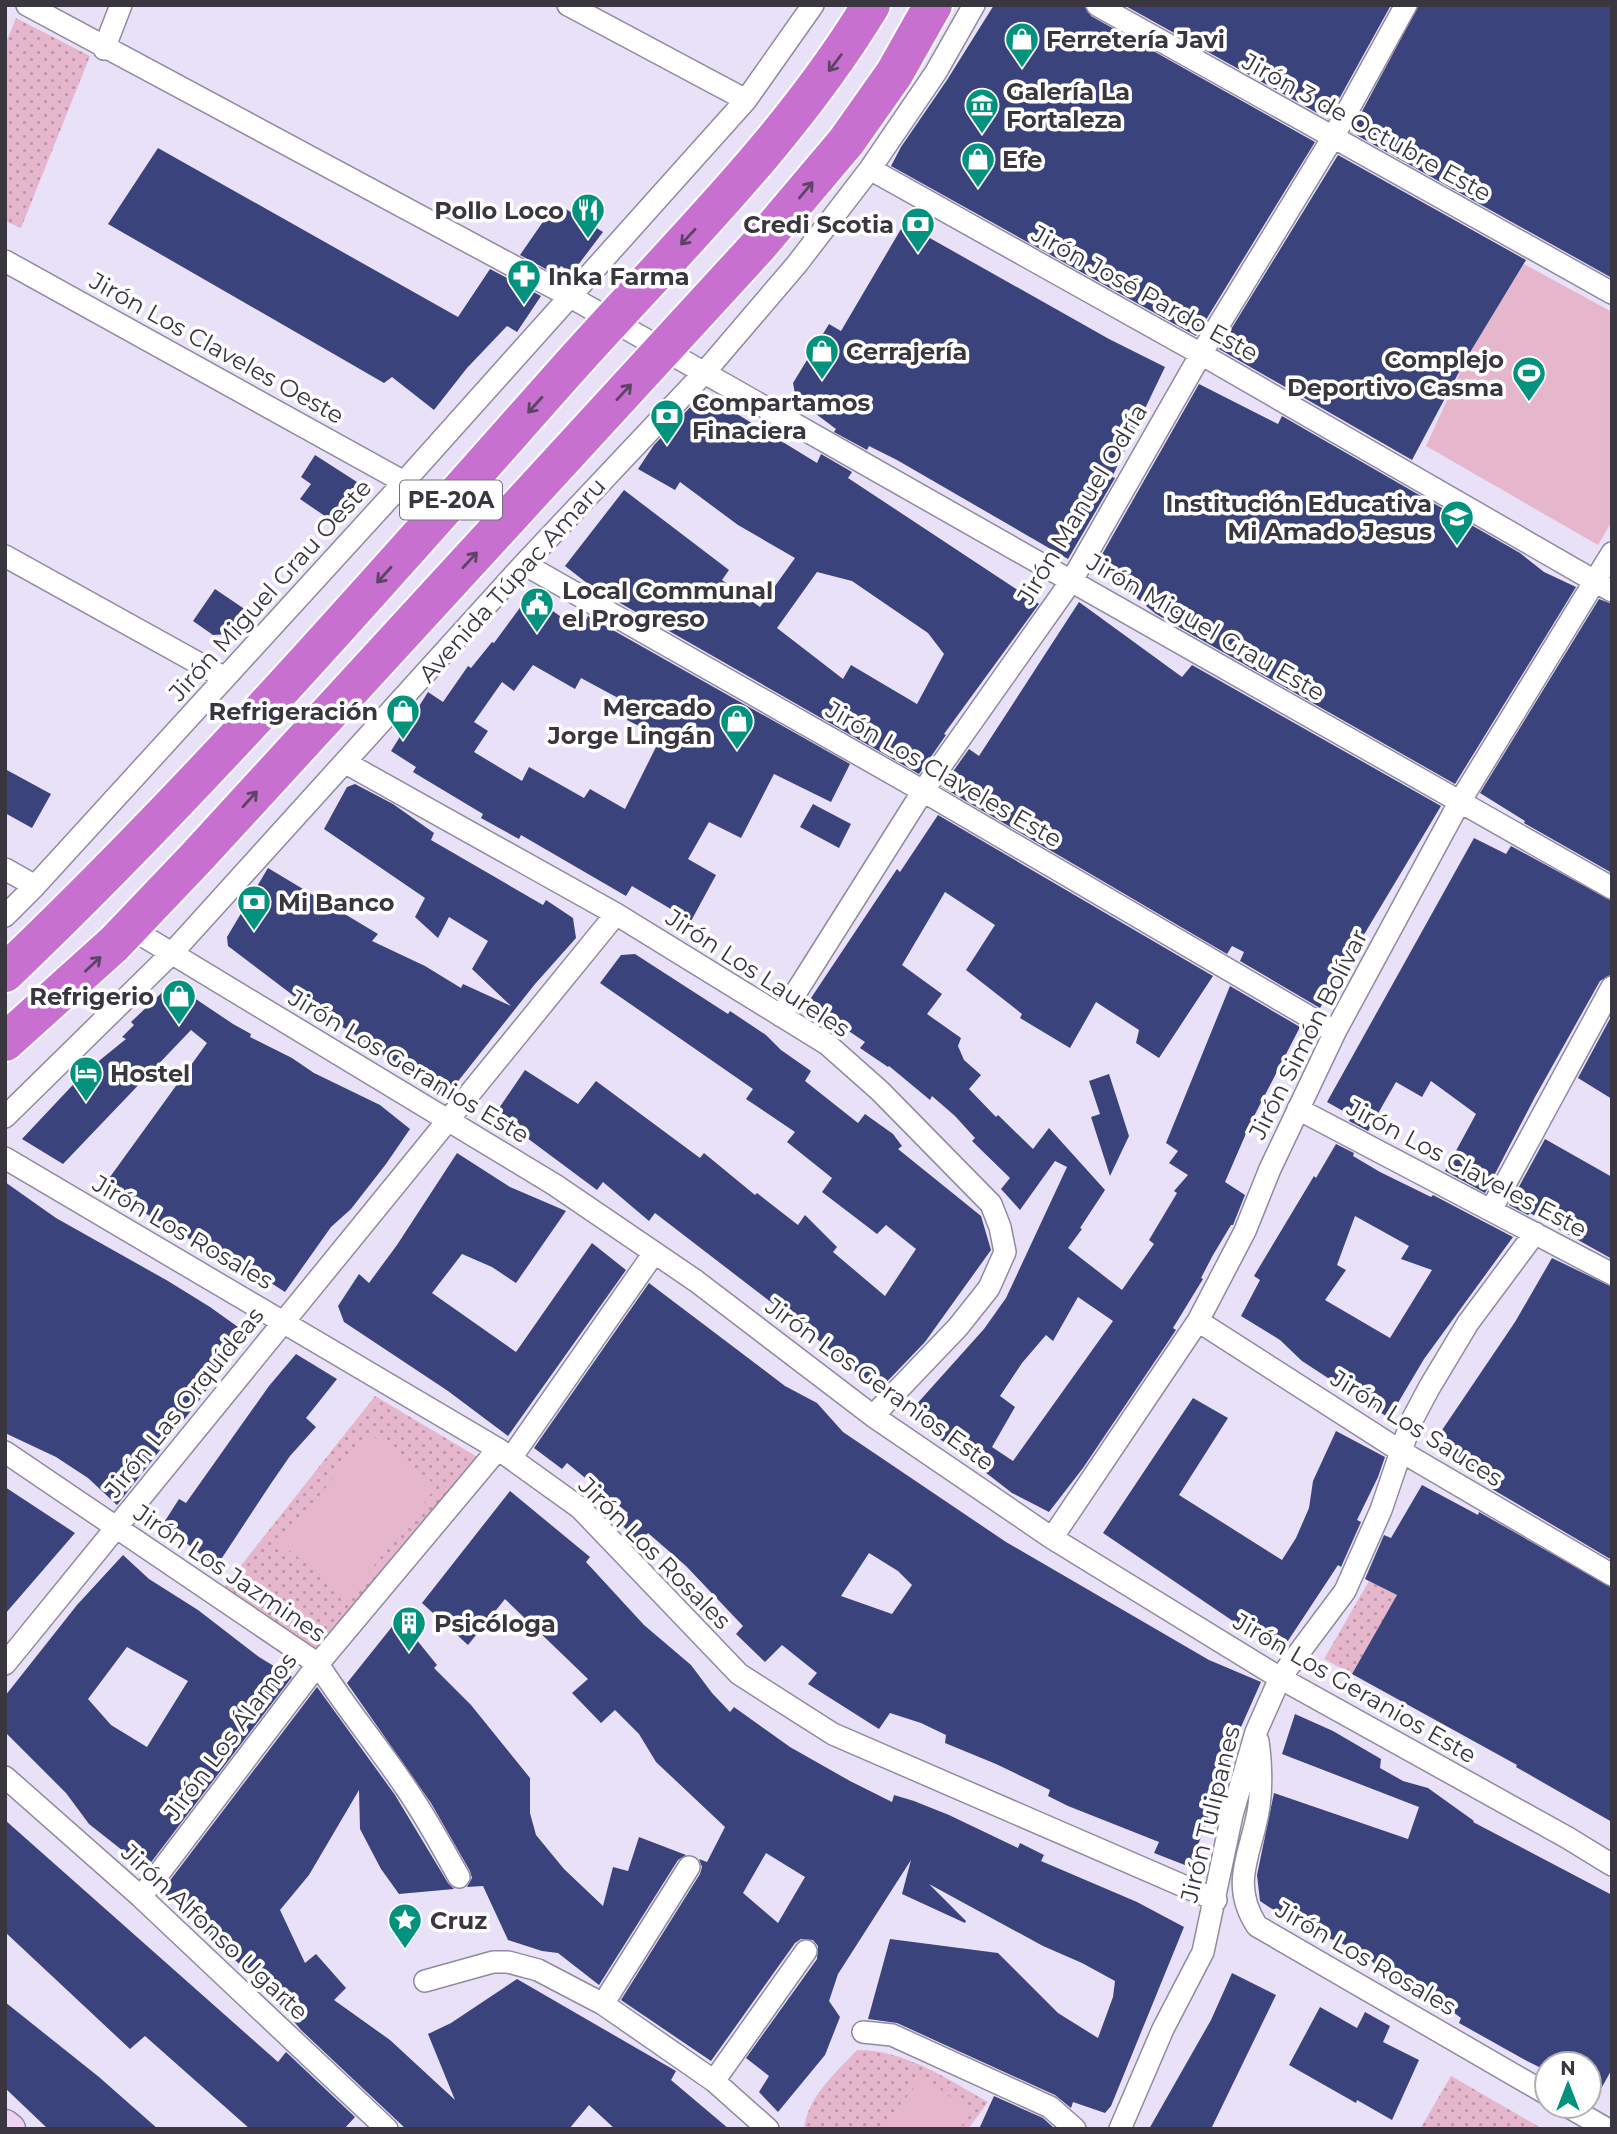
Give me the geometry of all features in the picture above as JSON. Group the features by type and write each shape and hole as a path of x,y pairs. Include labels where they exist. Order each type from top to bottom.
{"highway":[{"name":"PE-20A","path":"5,973 83,899 269,703 611,320 712,211 796,114 843,52 871,5"},
{"name":"Avenida Túpac Amaru","path":"5,1042 130,928 759,245 846,142 894,74 933,5"}],"street":[{"path":"27,5 104,49 569,296 663,350"},
{"path":"104,49 121,5"},
{"path":"568,5 746,100"},
{"name":"Jirón Miguel Grau Oeste","path":"5,916 404,482 746,100 813,5"},
{"name":"Avenida Túpac Amaru","path":"5,1117 172,953 524,564 704,373 797,264 870,169 936,72 974,5"},
{"name":"Jirón 3 de Octubre Este","path":"1097,5 1332,139 1612,293"},
{"name":"Jirón Manuel Odría","path":"781,1016 923,791 1072,580 1201,354 1332,139 1406,5"},
{"name":"Jirón José Pardo Este","path":"870,169 1201,354 1604,587"},
{"name":"Jirón Los Claveles Oeste","path":"5,261 404,482"},
{"name":"Jirón Miguel Grau Este","path":"663,350 1612,888"},
{"name":"Jirón Simón Bolívar","path":"1052,1538 1198,1321 1245,1231 1269,1169 1335,1032 1459,803 1604,587 1612,553"},
{"path":"5,556 225,678"},
{"name":"Jirón Los Claveles Este","path":"524,564 923,791 1335,1032"},
{"name":"Jirón Los Laureles","path":"346,763 616,914 827,1044 880,1091 991,1204 1000,1227 1005,1252 989,1288 958,1327 873,1416"},
{"path":"5,869 35,886"},
{"name":"Jirón Las Orquídeas","path":"5,1664 616,914"},
{"name":"Jirón Los Geranios Este","path":"130,928 555,1185 696,1282 873,1416 1052,1538 1280,1678 1612,1865"},
{"path":"1491,1210 1610,996"},
{"name":"Jirón Los Claveles Este","path":"1298,1109 1612,1274"},
{"name":"Jirón Los Rosales","path":"5,1158 505,1453 580,1508 739,1674 833,1734 1216,1900"},
{"name":"Jirón Tulipanes","path":"1119,2129 1163,2029 1203,1952 1232,1815 1256,1732 1280,1678 1345,1591 1381,1510 1411,1422 1468,1323 1535,1233"},
{"name":"Jirón Los Álamos","path":"141,1897 318,1664 505,1453 654,1252"},
{"name":"Jirón Los Sauces","path":"1198,1321 1402,1452 1612,1575"},
{"name":"Jirón Los Jazmines","path":"5,1452 318,1664 335,1692 432,1827 459,1877"},
{"name":"Jirón Los Rosales","path":"1256,1732 1262,1782 1259,1809 1244,1868 1243,1888 1244,1902 1256,1926 1533,2086"},
{"name":"Jirón Alfonso Ugarte","path":"5,1777 141,1897 385,2128"},
{"path":"603,2004 689,1867"},
{"path":"715,2081 806,1951"},
{"path":"425,1981 493,1962 508,1962 538,1970 603,2004 715,2081 768,2129"},
{"path":"863,2032 892,2035 1050,2107 1075,2129"},
{"path":"1584,2120 1607,2129"},
{"path":"5,2124 10,2129"}],"shaded area":[{"path":"16,18 90,56 21,228 5,221 5,45"},
{"name":"Complejo Deportivo Casma","path":"1524,264 1612,312 1612,521 1598,545 1426,446 1466,359"},
{"path":"375,1396 479,1458 318,1652 224,1587"},
{"path":"369,1433 437,1486 349,1597 281,1544"},
{"path":"1369,1581 1397,1595 1352,1674 1324,1659"},
{"path":"857,2050 875,2051 909,2060 988,2102 968,2129 804,2129 817,2096"},
{"path":"924,2076 971,2114 959,2129 880,2129"},
{"path":"1451,2076 1543,2129 1420,2129"}],"building":[{"path":"994,5 1084,5 1091,16 1315,142 1196,336 891,166"},
{"path":"1124,5 1391,5 1328,119"},
{"path":"1419,5 1612,5 1612,278 1351,132"},
{"path":"158,148 458,317 490,269 541,296 517,332 507,326 467,368 434,410 392,377 384,383 108,224"},
{"path":"1338,155 1526,260 1466,359 1412,460 1219,349"},
{"path":"556,203 603,232 572,273 561,266 555,274 520,255"},
{"path":"912,228 1109,339 1165,367 1112,477 1115,478 1068,559 897,460 869,446 867,450 834,432 836,429 796,399 793,383 829,324 841,331 901,229"},
{"path":"1199,384 1278,424 1282,416 1520,553 1544,572 1576,587 1455,784 1156,614 1096,565"},
{"path":"698,399 719,403 817,463 821,454 852,472 848,478 1039,604 944,734 946,735 919,774 592,587 565,566 624,490 729,570 722,580 760,607 795,558 738,525 680,482 675,490 638,469 654,445","holes":["817,572 852,581 928,633 944,654 917,704 851,665 843,679 777,628"]},
{"path":"315,455 357,482 360,496 338,525 300,499 311,484 301,477"},
{"path":"215,589 246,610 230,634 213,635 193,621"},
{"path":"530,594 580,631 588,616 850,764 831,802 774,774 741,838 709,822 688,859 716,875 691,921 632,886 626,896 521,835 519,839 481,818 483,814 413,772 416,767 391,751 428,692 443,702 468,666 471,668 492,642 494,643","holes":["533,665 575,689 581,678 633,706 627,720 661,737 625,809 590,789 584,798 529,767 522,781 474,752 488,731 474,722 502,682 514,691"]},
{"path":"1599,599 1612,604 1612,873 1524,823 1525,821 1480,793"},
{"path":"1079,602 1182,677 1192,665 1441,806 1320,1008 1240,961 1244,952 1232,946 1227,954 942,787 969,749 979,756"},
{"path":"5,769 51,794 32,828 5,813"},
{"path":"355,784 393,804 434,833 431,840 543,905 546,900 573,918 576,938 535,984 444,1099 350,1031 319,1015 228,946 227,937 268,868 378,934 372,941 425,966 461,988 463,984 511,1006 472,969 488,941 449,917 438,938 415,917 425,898 324,829 347,787"},
{"path":"813,804 851,824 839,848 800,827"},
{"path":"938,815 1213,976 1159,1058 1136,1043 1139,1030 1096,1002 1070,1048 1020,1018 1022,1014 966,970 995,925 945,892 902,965 942,994 927,1014 961,1038 958,1046 964,1060 981,1075 969,1089 1033,1149 1049,1128 1105,1190 1068,1248 1122,1290 1154,1244 1149,1240 1177,1193 1174,1191 1188,1175 1169,1163 1178,1151 1166,1143 1230,986 1300,1027 1251,1122 1225,1182 1245,1195 1233,1225 1213,1255 1201,1278 1203,1279 1173,1328 1176,1330 1083,1468 1049,1512 1012,1493 906,1416 984,1329 1006,1298 1067,1167 1055,1161 1020,1210 1001,1189 1010,1178 972,1141 975,1138 955,1116 932,1096 930,1100 889,1066 860,1048 865,1042 813,1007 811,998 897,869 900,872","holes":["1078,1297 1113,1321 1013,1461 992,1447 1015,1407 1000,1396 1022,1363 1046,1335 1053,1341"]},
{"path":"1474,838 1506,854 1511,846 1612,901 1612,974 1600,981 1485,1193 1445,1171 1476,1114 1431,1081 1422,1097 1396,1082 1368,1131 1349,1121 1352,1116 1327,1102"},
{"path":"635,954 728,1014 730,1011 766,1035 781,1050 811,1071 805,1081 858,1123 865,1114 893,1134 902,1146 898,1149 981,1216 991,1250 925,1342 878,1391 802,1326 655,1213 649,1221 603,1182 597,1190 495,1114 525,1070 578,1104 596,1081 700,1158 704,1153 755,1195 757,1193 798,1225 805,1215 837,1247 833,1252 885,1296 916,1249 886,1225 877,1234 822,1192 832,1178 787,1142 795,1132 746,1099 753,1089 600,983 621,955"},
{"path":"172,983 251,1034 250,1037 292,1058 314,1073 380,1105 410,1129 351,1209 331,1227 285,1292 243,1265 242,1267 217,1255 102,1188 207,1043 191,1030 63,1164 22,1139 84,1073 126,1039 122,1037 134,1025 131,1022"},
{"path":"1612,1015 1612,1099 1578,1078"},
{"path":"1109,1074 1129,1136 1110,1176 1091,1117 1100,1114 1089,1081"},
{"path":"1545,1139 1612,1177 1612,1259 1530,1213 1528,1215 1509,1205"},
{"path":"1336,1144 1380,1172 1431,1197 1433,1195 1513,1237 1424,1359 1389,1418 1302,1361 1280,1340 1241,1316 1260,1280 1254,1276 1314,1176 1316,1178","holes":["1355,1216 1409,1246 1401,1259 1432,1270 1390,1338 1325,1300 1346,1270 1337,1265"]},
{"path":"457,1153 510,1187 566,1211 516,1283 492,1267 462,1254 432,1293 516,1352 592,1243 626,1270 508,1436 448,1391 344,1322 338,1306 359,1274 369,1283"},
{"path":"5,1182 56,1218 168,1281 245,1332 201,1398 117,1505 88,1478 56,1457 5,1433"},
{"path":"1552,1258 1612,1287 1612,1560 1492,1489 1497,1481 1434,1442 1515,1322"},
{"path":"649,1283 785,1386 817,1403 843,1432 1006,1542 1209,1660 1261,1682 1241,1727 1190,1867 1154,1853 1159,1842 1048,1796 1050,1790 945,1743 946,1735 921,1723 890,1713 879,1729 808,1684 817,1673 782,1645 765,1662 736,1634 743,1626 686,1566 648,1533 639,1542 620,1523 628,1513 567,1463 562,1469 534,1448","holes":["869,1553 898,1571 912,1585 892,1614 841,1596"]},
{"path":"296,1354 337,1379 306,1418 316,1427 290,1456 216,1567 163,1524 179,1499 186,1503 269,1386"},
{"path":"1193,1398 1228,1418 1179,1495 1282,1560 1296,1538 1309,1508 1313,1481 1336,1431 1385,1457 1357,1520 1361,1522 1341,1567 1338,1565 1280,1653 1103,1533"},
{"path":"1422,1485 1478,1515 1479,1512 1612,1588 1612,1822 1516,1767 1517,1765 1352,1674 1397,1595 1365,1579 1384,1535 1391,1538"},
{"path":"5,1487 75,1533 5,1614"},
{"path":"510,1491 590,1557 586,1562 644,1625 691,1665 730,1712 734,1707 790,1747 892,1802 894,1795 914,1801 1018,1848 1020,1843 1044,1855 1041,1861 1137,1902 1184,1927 1111,2106 1105,2113 1073,2102 1071,2108 1055,2095 897,2023 868,2019 890,1939 998,1953 1058,2013 1098,2038 1113,1997 1115,1981 1043,1946 929,1884 965,1923 902,1894 911,1860 838,1974 829,2001 840,2017 825,2055 778,2112 759,2092 769,2076 746,2058 817,1959 818,1946 813,1940 801,1939 795,1943 711,2061 621,2000 700,1874 702,1867 699,1859 707,1862 725,1827 656,1762 639,1734 615,1710 601,1723 572,1693 588,1679 505,1599 468,1645 422,1603","holes":["766,1853 805,1877 778,1923 743,1893"]},
{"path":"123,1555 149,1579 198,1610 259,1657 292,1677 146,1869 89,1824 66,1793 5,1732 5,1696 77,1605","holes":["127,1647 188,1681 147,1747 111,1725 88,1699"]},
{"path":"399,1618 437,1665 434,1668 471,1705 530,1778 530,1813 536,1835 564,1869 603,1906 613,1867 628,1871 639,1837 686,1855 678,1860 599,1985 558,1953 508,1940 483,1886 467,1887 472,1878 470,1871 431,1803 347,1683"},
{"path":"317,1687 395,1795 454,1889 399,1894 381,1869 360,1829 359,1790 309,1875 280,1910 305,1963 316,1954 346,1988 334,2000 390,2040 455,2100 428,2034 451,2023 517,1979 676,2071 671,2080 729,2129 615,2129 589,2105 569,2129 406,2129 301,2030 271,1994 162,1891"},
{"path":"1295,1714 1333,1731 1381,1759 1380,1768 1403,1781 1428,1788 1473,1822 1612,1895 1612,2069 1603,2085 1603,2050 1533,2050 1533,2064 1459,2023 1461,2018 1434,1998 1381,1970 1362,1952 1295,1924 1260,1901 1257,1875 1274,1793 1408,1839 1419,1807 1282,1754"},
{"path":"5,1820 278,2062 286,2052 355,2117 344,2129 250,2129 145,2036 130,2049 5,1932"},
{"path":"1232,1973 1276,1995 1211,2129 1149,2129 1211,2020"},
{"path":"5,2002 99,2077 158,2129 48,2129 5,2088"},
{"path":"1320,2007 1357,2028 1365,2012 1390,2026 1383,2042 1419,2060 1392,2120 1289,2065"},
{"path":"994,2096 1043,2118 1055,2129 979,2129"}],"place":[{"name":"Ferretería Javi","path":"1022,69"},
{"name":"Galería La Fortaleza","path":"982,135"},
{"name":"Efe","path":"978,189"},
{"name":"Pollo Loco","path":"588,240"},
{"name":"Credi Scotia","path":"918,254"},
{"name":"Inka Farma","path":"524,306"},
{"name":"Cerrajería","path":"822,381"},
{"name":"Complejo Deportivo Casma","path":"1529,403"},
{"name":"Compartamos Finaciera","path":"667,446"},
{"name":"Institución Educativa Mi Amado Jesus","path":"1457,547"},
{"name":"Local Communal el Progreso","path":"537,634"},
{"name":"Refrigeración","path":"403,741"},
{"name":"Mercado Jorge Lingán","path":"737,751"},
{"name":"Mi Banco","path":"254,932"},
{"name":"Refrigerio","path":"179,1026"},
{"name":"Hostel","path":"86,1103"},
{"name":"Psicóloga","path":"409,1653"},
{"name":"Cruz","path":"405,1950"}]}
